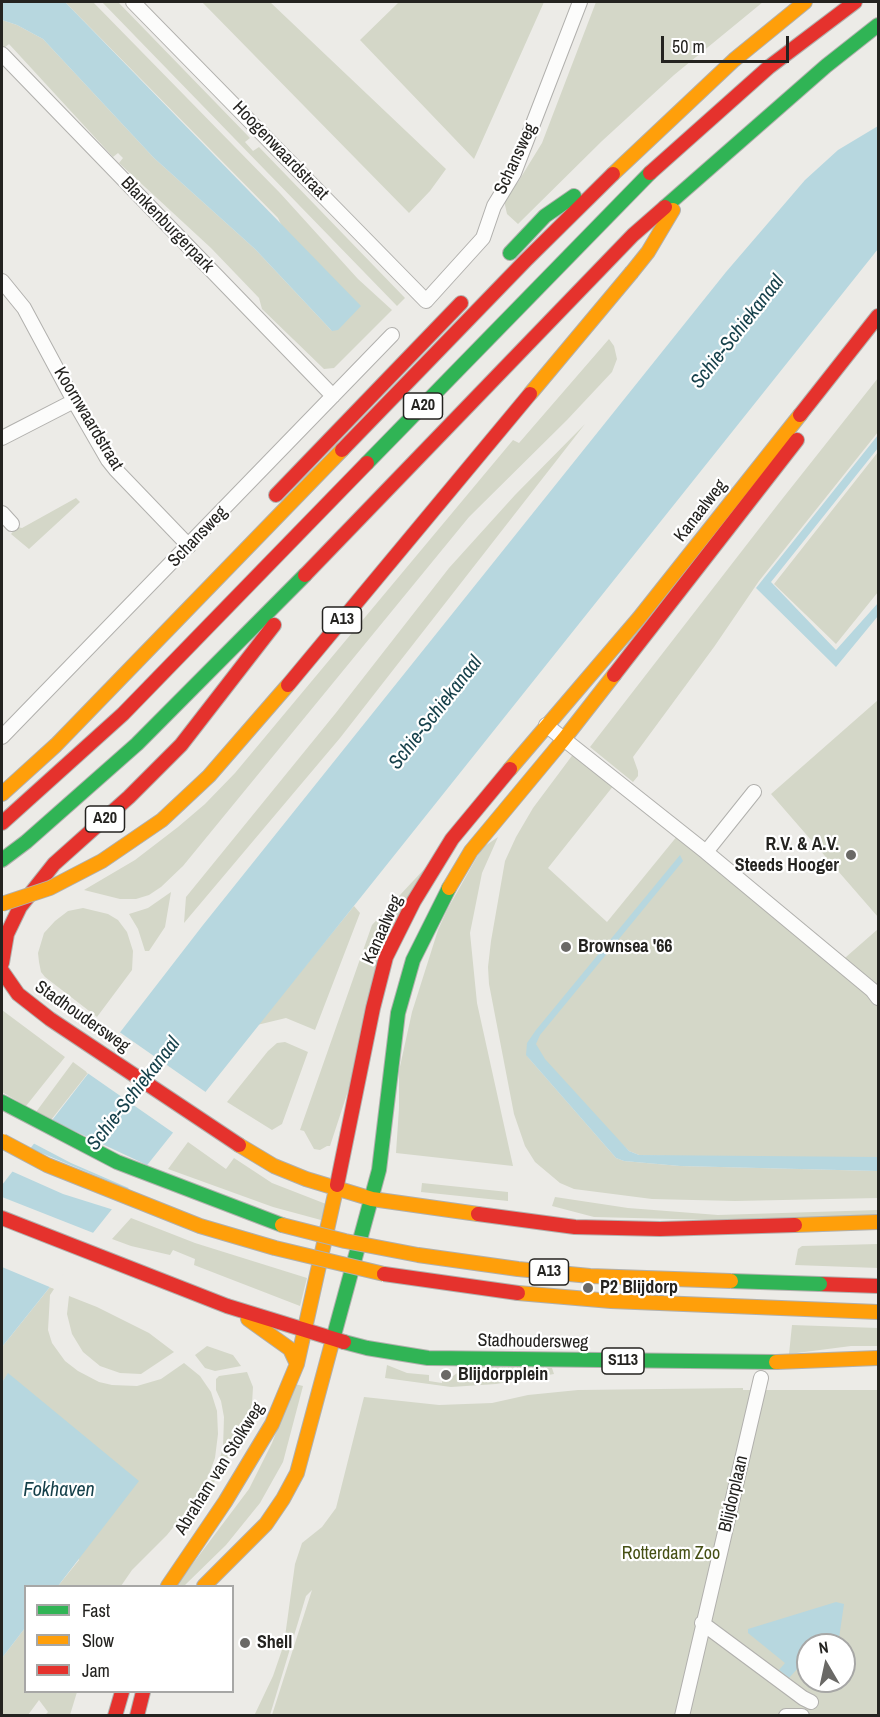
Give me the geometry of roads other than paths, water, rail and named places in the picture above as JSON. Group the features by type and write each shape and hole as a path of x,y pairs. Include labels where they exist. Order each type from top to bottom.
{"main road":[{"name":"A20","path":"2,794 56,745 386,408 526,260 633,154 734,60 805,2"},
{"name":"A20","path":"2,823 123,714 646,176 769,67 855,2"},
{"name":"A20","path":"2,860 26,842 136,744 334,546 633,236 764,119 879,25"},
{"name":"A20","path":"498,265 545,216 633,154"},
{"name":"A13","path":"2,904 50,888 102,861 162,820 209,776 284,690 632,272 648,252 684,192"},
{"name":"A20","path":"268,503 473,291"},
{"name":"Kanaalweg","path":"336,1188 373,1008 386,957 414,902 452,839 546,725 639,618 879,316"},
{"name":"Kanaalweg","path":"372,1199 379,1170 398,1013 413,960 438,907 471,851 564,739 879,336"},
{"name":"A20","path":"2,963 7,934 20,907 54,864 129,797 181,745 334,546"},
{"path":"16,763 36,744"},
{"name":"Stadhoudersweg","path":"2,971 18,994 50,1019 242,1147 274,1166 306,1179 372,1199 575,1227 660,1229 876,1223"},
{"name":"A13","path":"2,1102 117,1162 282,1225 345,1241 418,1255 580,1275 879,1286"},
{"name":"A13","path":"2,1142 47,1165 200,1226 275,1248 389,1275 518,1293 611,1301 879,1312"},
{"path":"304,1331 336,1188"},
{"path":"206,1585 266,1524 284,1499 297,1473 372,1199"},
{"name":"Stadhoudersweg","path":"2,1218 227,1306 268,1317 333,1340 428,1358 778,1362 879,1358"},
{"path":"227,1306 283,1343 290,1349 297,1364"},
{"name":"Abraham van Stolkweg","path":"169,1585 225,1502 272,1424 297,1364 304,1331"},
{"path":"115,1716 122,1693"},
{"path":"136,1716 143,1693"}],"street":[{"name":"Hoogenwaardstraat","path":"133,2 426,301"},
{"name":"Schansweg","path":"426,301 483,238 494,206 514,172 580,2"},
{"name":"Blankenburgerpark","path":"2,54 333,396"},
{"name":"Koornwaardstraat","path":"2,281 24,308 74,401 116,470 189,546"},
{"name":"Schansweg","path":"2,737 392,335"},
{"path":"2,438 74,401"},
{"path":"2,513 12,524"},
{"path":"546,725 706,852 879,998"},
{"path":"706,852 754,792"},
{"name":"Blijdorplaan","path":"682,1716 761,1378"},
{"path":"702,1623 811,1702"},
{"path":"786,1716 802,1716"}],"water":[{"path":"2,2 65,2 361,306 338,330 332,331 255,249 154,158 43,39 2,20"},
{"name":"Schie-Schiekanaal","path":"878,126 878,249 2,1347 2,1185 203,925 726,272 805,180 838,150"},
{"path":"878,435 878,448 771,582 836,650 878,603 878,616 836,667 756,588"},
{"path":"680,855 683,861 540,1035 536,1044 545,1059 629,1151 639,1155 878,1157 878,1171 680,1166 624,1161 616,1158 526,1055 527,1043 536,1030"},
{"name":"Fokhaven","path":"8,1373 139,1481 59,1585 24,1585 24,1629 2,1658 2,1382"},
{"path":"836,1602 844,1604 840,1633 796,1633 796,1670 789,1678 779,1670 785,1663 748,1633 748,1629"}],"place":[{"name":"R.V. & A.V. Steeds Hooger","path":"851,855"},
{"name":"Brownsea '66","path":"566,947"},
{"name":"P2 Blijdorp","path":"588,1288"},
{"name":"Blijdorpplein","path":"446,1375"},
{"name":"Shell","path":"245,1643"}],"park label":[{"name":"Rotterdam Zoo","path":"671,1554"}]}
